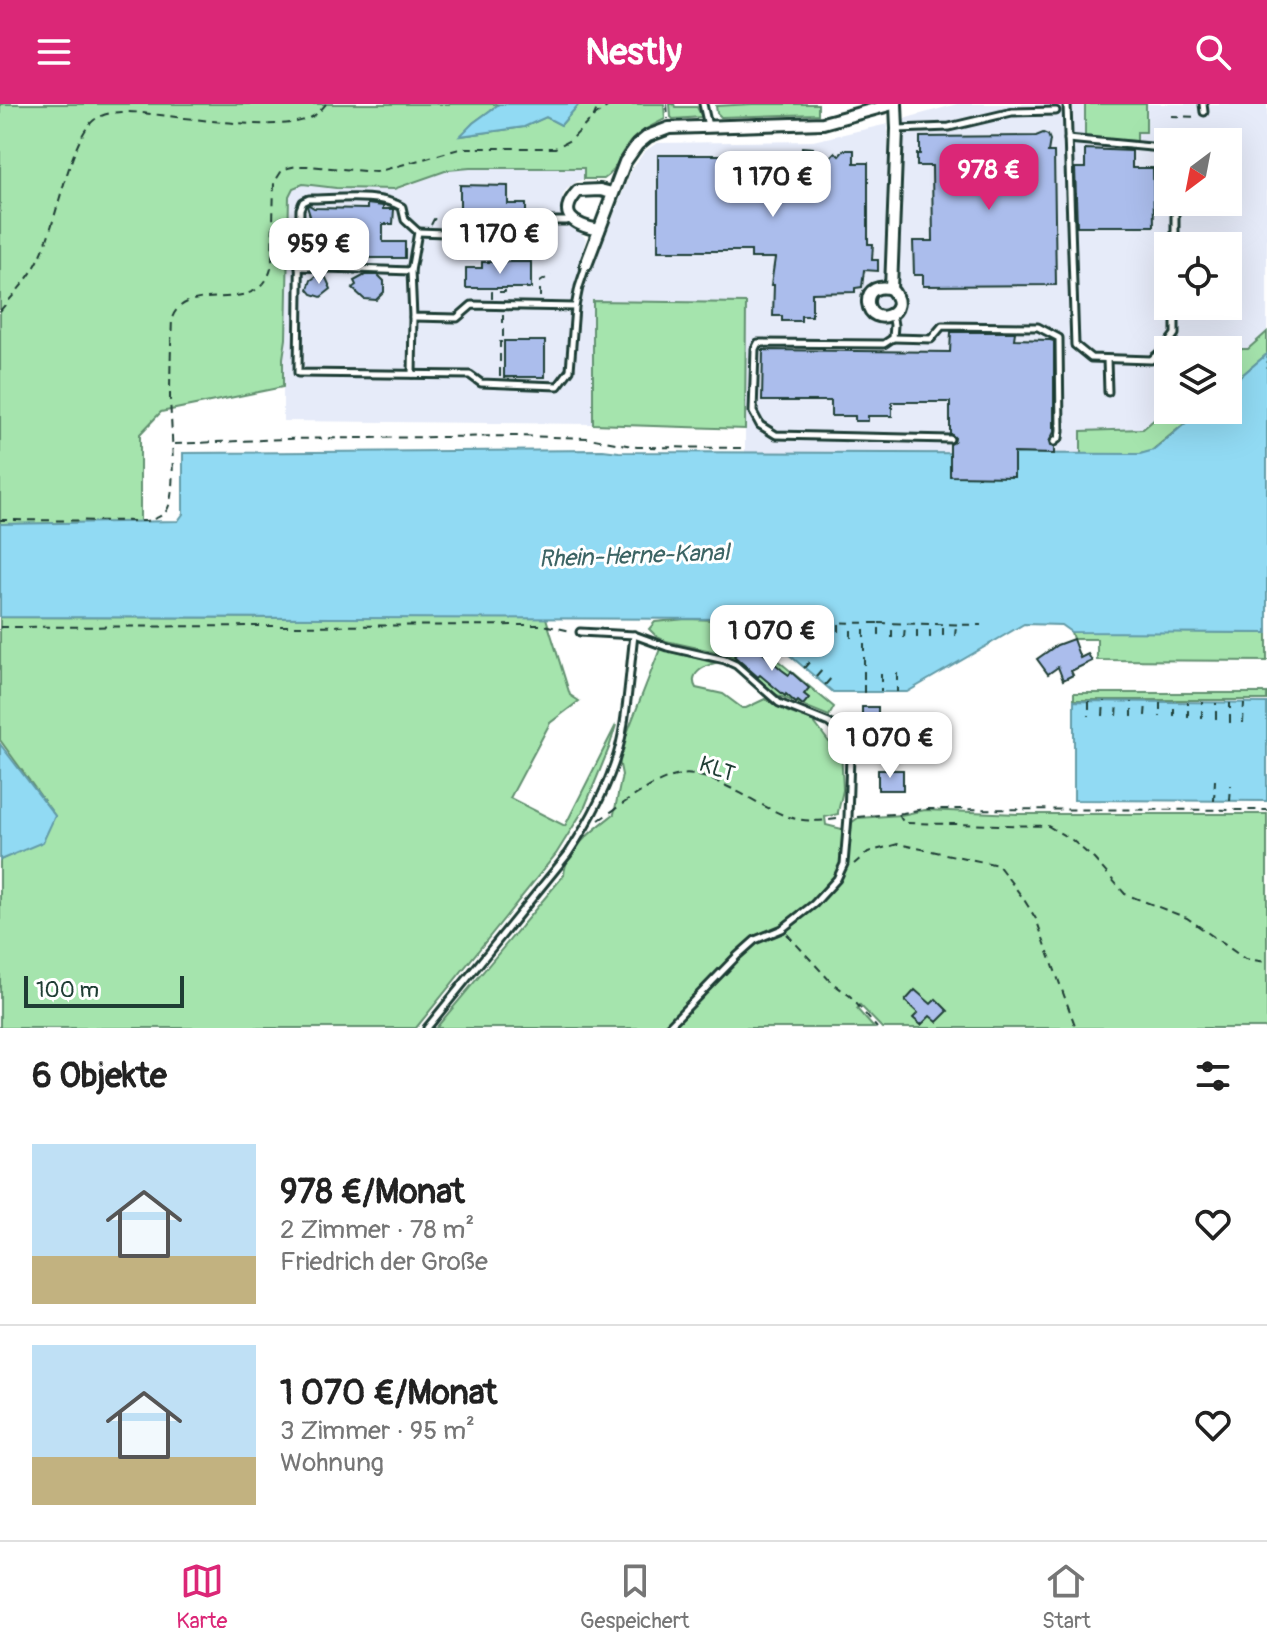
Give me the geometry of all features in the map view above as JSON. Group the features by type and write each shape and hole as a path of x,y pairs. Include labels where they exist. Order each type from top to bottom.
{"street":[{"path":"586,265 625,162 648,136 669,128 823,123 895,104 897,129 891,289"},
{"path":"599,230 576,223 567,208 578,191 612,193"},
{"path":"877,288 891,289 896,294 897,309 885,317 878,316 868,306 868,298 877,288"}],"lane":[{"path":"703,104 708,126"},
{"path":"1067,104 1075,345 1091,358 1151,360 1175,334 1175,320"},
{"path":"1203,104 1204,115"},
{"path":"897,129 949,127 1012,112 1056,111"},
{"path":"1068,139 1154,147"},
{"path":"471,234 418,232 405,220 402,207 380,199 309,199 303,202 300,209 298,373 470,375 481,383 558,386 570,370 575,307 586,265"},
{"path":"526,221 571,219"},
{"path":"412,374 411,271 418,232"},
{"path":"299,267 411,271"},
{"path":"413,317 457,318 472,305 575,307"},
{"path":"892,314 893,338"},
{"path":"950,439 776,435 760,425 753,412 755,349 758,343 884,344 893,338 931,339 942,326 1038,327 1059,338 1060,431 1059,438 1054,442"},
{"path":"1107,359 1108,392"},
{"path":"580,632 634,635 667,647 725,660 736,665 779,703 829,723 848,743 848,817 844,864 837,879 814,904 782,929 755,940 667,1028"},
{"path":"427,1028 559,865 584,829 608,778 622,737 634,635"}],"path":[{"path":"0,311 40,256 77,147 94,120 129,112 283,124 309,119 326,104"},
{"path":"592,118 599,104"},
{"path":"0,520 146,521 165,513 169,506 173,444 170,396 174,312 192,301 251,293 266,282 272,264 274,183 281,172 297,166 376,172 463,148 555,148 572,139 611,104"},
{"path":"667,104 669,128"},
{"path":"1171,116 1204,115"},
{"path":"428,232 434,219 526,221"},
{"path":"540,291 540,282 551,275"},
{"path":"500,384 503,310 492,310 492,292 505,292 505,288"},
{"path":"173,444 518,436 589,438 637,447 744,448"},
{"path":"786,622 981,625"},
{"path":"792,622 792,637"},
{"path":"803,622 804,637"},
{"path":"815,637 816,623"},
{"path":"827,623 827,637"},
{"path":"839,623 839,637"},
{"path":"851,623 851,638"},
{"path":"879,623 879,638"},
{"path":"864,624 864,693"},
{"path":"904,638 905,624"},
{"path":"917,624 917,638"},
{"path":"0,627 544,625 580,632"},
{"path":"892,625 892,638"},
{"path":"930,625 930,638"},
{"path":"943,625 943,636"},
{"path":"955,636 956,625"},
{"path":"804,668 812,659"},
{"path":"816,677 824,668"},
{"path":"897,673 897,692"},
{"path":"881,674 881,691"},
{"path":"825,685 833,676"},
{"path":"1089,701 1089,716"},
{"path":"1103,716 1104,701"},
{"path":"1117,716 1118,702"},
{"path":"1132,702 1132,717"},
{"path":"1145,716 1146,702"},
{"path":"1160,702 1160,717"},
{"path":"1174,702 1174,716"},
{"path":"1188,702 1188,718"},
{"path":"1202,702 1202,718"},
{"path":"1216,703 1216,719"},
{"path":"1230,703 1230,723"},
{"path":"1243,723 1244,703"},
{"name":"KLT","path":"584,829 661,780 682,775 705,777 790,818 812,821 923,809 1267,810"},
{"path":"1214,801 1215,780"},
{"path":"1230,801 1231,785"},
{"path":"897,813 904,823 1048,826 1083,849 1125,894 1187,918 1245,959 1267,962"},
{"path":"837,879 868,852 898,844 998,865 1036,919 1076,1028"},
{"path":"782,929 831,982 850,996 877,1028"}],"shaded area":[{"path":"957,104 1267,104 1267,332 1248,349 1242,349 1242,336 1154,336 1154,420 1143,429 1081,431 1081,454 745,453 745,303 593,301 593,424 283,421 289,196 292,188 303,184 386,190 402,188 448,170 584,168 584,179 566,190 561,208 566,221 586,239 579,262 593,268 631,171 644,152 657,143 813,141 888,124 888,147 903,149 903,119"}],"green space":[{"path":"0,104 499,104 473,123 462,136 524,127 546,117 561,125 579,104 664,104 665,119 635,137 604,179 584,179 584,168 470,168 448,170 394,189 303,184 293,188 289,196 283,387 161,412 140,434 140,523 0,524"},
{"path":"670,104 675,107 697,107 702,117 673,119"},
{"path":"818,104 818,114 721,117 717,113 716,106"},
{"path":"1085,104 1146,104 1146,132 1137,132 1137,141 1085,138"},
{"path":"593,301 746,303 745,429 593,424"},
{"path":"1267,332 1267,354 1242,375 1242,349 1248,349"},
{"path":"1154,420 1154,424 1184,424 1150,452 1081,454 1081,431 1143,429"},
{"path":"0,617 546,618 570,695 579,701 550,723 510,798 565,826 616,725 584,809 556,854 416,1028 0,1028 0,860 41,841 55,816 0,740"},
{"path":"686,619 746,621 741,630 834,707 829,716 777,695 730,655 666,641 649,629 655,622"},
{"path":"1071,632 1267,633 1267,661 1097,660 1097,639 1073,639"},
{"path":"660,649 715,663 696,675 696,688 723,694 742,708 765,699 813,721 829,742 841,748 843,790 838,814 825,817 826,825 842,829 842,845 849,845 851,823 858,818 925,810 1017,814 1267,814 1267,1028 882,1028 860,1005 857,1009 874,1028 436,1028 564,875 576,848 614,814 622,775 619,760"},
{"path":"1074,693 1267,693 1267,700 1074,700"}],"water":[{"path":"499,104 579,104 561,125 546,117 524,127 460,136"},
{"name":"Rhein-Herne-Kanal","path":"1267,354 1267,633 1071,632 1061,625 1024,624 907,692 833,692 747,619 0,617 0,524 178,521 183,514 183,453 603,450 1140,454 1154,450 1185,424 1242,424 1242,375"},
{"path":"1074,701 1267,703 1267,801 1074,800"},
{"path":"0,744 55,816 43,842 0,860"}],"building":[{"path":"1043,133 1050,140 1048,152 1054,152 1056,285 923,286 923,275 914,275 913,241 933,241 932,166 917,166 920,137 1036,136"},
{"path":"802,147 813,148 813,162 825,162 835,152 839,156 844,150 854,150 854,163 868,163 868,244 873,244 872,260 878,260 878,271 864,270 862,287 855,288 855,292 812,293 812,316 801,316 801,321 782,321 782,316 773,316 774,285 771,285 775,258 751,258 751,251 658,251 658,155 738,155 762,157 762,161 802,161"},
{"path":"1085,149 1132,151 1132,168 1153,168 1154,226 1077,226 1075,168 1085,168"},
{"path":"460,185 508,186 508,204 526,204 526,216 515,219 460,216"},
{"path":"367,204 394,209 393,224 383,224 383,242 405,242 405,258 354,258 354,255 326,254 317,262 305,261 305,249 316,249 317,228 307,223 310,216 307,206 367,209"},
{"path":"482,262 531,262 531,288 466,288 466,268 482,268"},
{"path":"318,275 326,278 331,289 321,297 308,289 311,280"},
{"path":"365,275 378,275 384,281 384,292 376,300 364,299 352,288 356,285 354,281"},
{"path":"951,332 1015,332 1014,339 1054,341 1054,432 1049,442 1054,447 1054,454 1014,453 1014,477 950,476 950,444 955,438 950,434 950,402 892,402 892,416 868,416 868,421 855,421 855,416 831,416 831,401 762,401 763,350 950,352"},
{"path":"504,341 545,341 545,377 504,377"},
{"path":"1073,639 1080,658 1088,654 1092,661 1071,671 1073,675 1063,680 1058,667 1048,674 1037,659 1057,645"},
{"path":"748,640 782,670 789,675 791,672 809,688 804,694 809,698 803,705 785,696 760,675 758,677 734,656"},
{"path":"862,707 878,707 878,715 862,715"},
{"path":"878,770 903,770 903,790 878,790"},
{"path":"915,990 931,1004 936,999 948,1011 937,1022 930,1016 921,1025 913,1018 918,1013 905,1001"}]}
